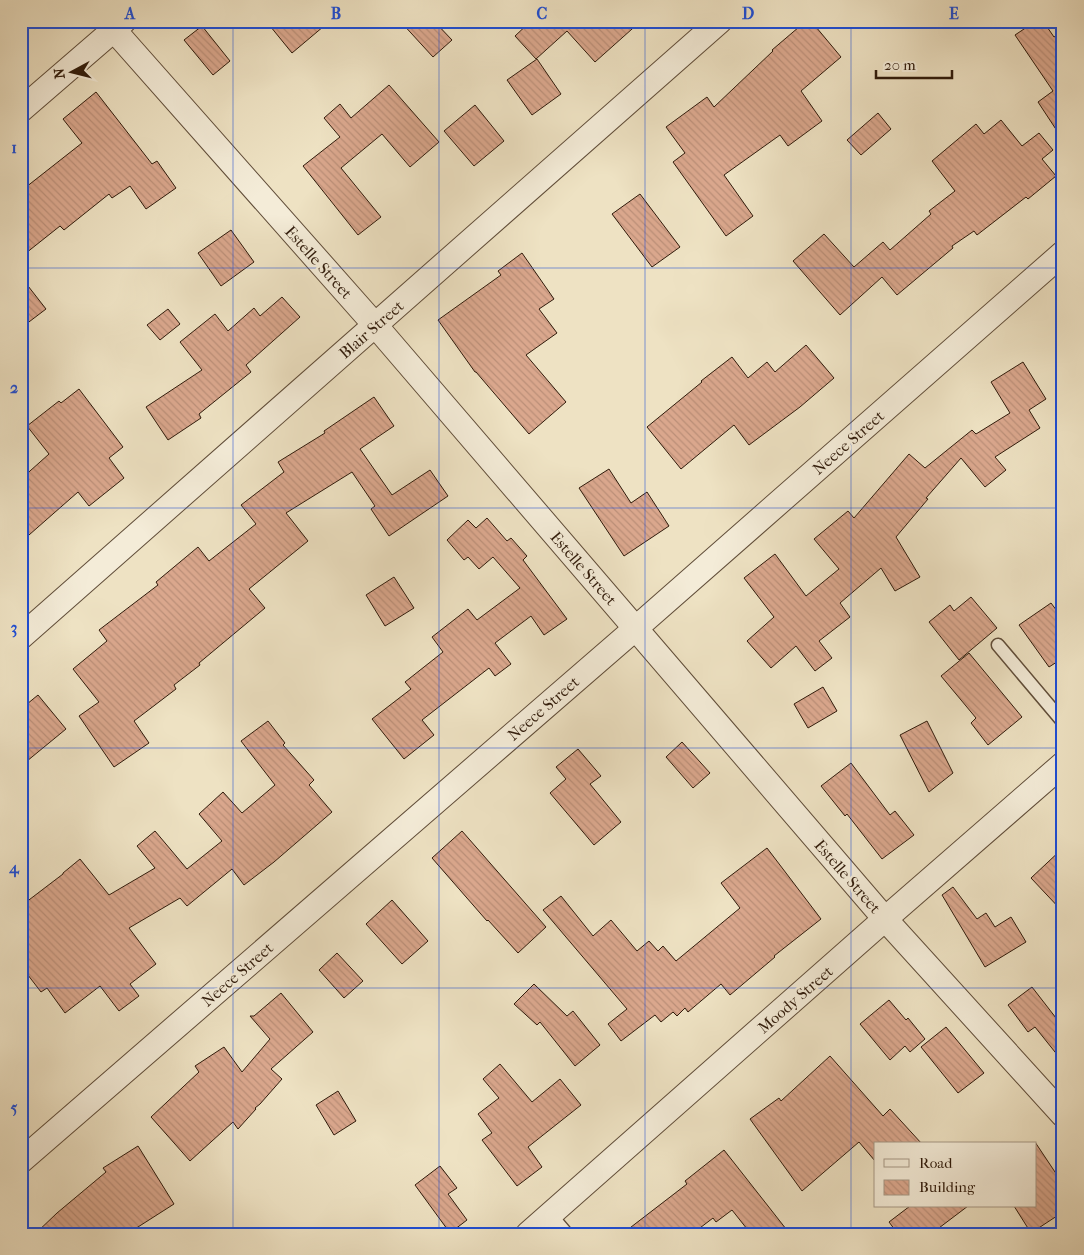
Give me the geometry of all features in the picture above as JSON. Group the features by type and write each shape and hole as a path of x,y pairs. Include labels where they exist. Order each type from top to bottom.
{"street":[{"name":"Blair Street","path":"21,637 720,21"},
{"name":"Estelle Street","path":"115,24 376,325 885,919 1063,1115"},
{"path":"21,110 115,24"},
{"name":"Neece Street","path":"21,1162 636,628 1063,253"},
{"name":"Moody Street","path":"528,1234 1063,764"}],"lane":[{"path":"998,645 1063,722"},
{"path":"550,1214 567,1234"}],"building":[{"path":"266,21 330,21 292,53"},
{"path":"400,21 434,21 452,40 433,57"},
{"path":"531,21 641,21 595,62 567,31 536,59 515,36"},
{"path":"806,21 811,21 841,57 801,91 822,121 788,146 780,135 724,175 753,216 726,236 673,162 685,153 666,127 707,97 714,107 772,50"},
{"path":"1036,21 1043,21 1054,37 1063,32 1063,140 1038,102 1053,91 1015,35"},
{"path":"202,26 230,61 213,75 184,40"},
{"path":"537,59 561,94 532,115 507,80"},
{"path":"389,85 439,142 410,167 382,134 341,168 381,217 358,235 303,166 340,137 324,118 340,104 351,118"},
{"path":"96,92 152,164 157,161 176,188 146,209 130,186 112,198 109,194 64,230 60,226 21,257 21,191 82,143 63,119"},
{"path":"475,105 504,141 474,166 444,131"},
{"path":"878,113 891,129 861,155 847,140"},
{"path":"1001,120 1022,146 1039,133 1053,150 1042,159 1056,176 1028,199 1026,197 977,235 974,231 952,246 953,248 897,295 882,277 840,315 793,261 824,234 854,267 883,242 890,250 931,214 929,211 955,191 932,161 976,124 984,134"},
{"path":"640,194 680,247 652,267 612,214"},
{"path":"231,230 254,262 221,286 198,253"},
{"path":"522,253 554,299 539,309 557,333 526,355 566,402 529,434 475,372 438,320 501,275 498,271"},
{"path":"21,277 46,309 21,328"},
{"path":"282,297 300,317 246,365 251,372 199,414 201,418 168,440 146,407 202,370 180,342 215,314 228,331 254,308 260,316"},
{"path":"168,309 180,324 160,340 147,325"},
{"path":"806,345 834,378 800,407 749,445 734,425 681,469 647,427 732,357 748,378 767,362 775,372"},
{"path":"1023,362 1046,399 1029,410 1040,428 995,457 1006,470 985,487 961,458 926,498 928,499 896,537 920,577 895,591 881,568 840,603 850,617 819,641 832,658 815,671 796,646 771,668 747,641 774,617 744,578 775,554 806,596 839,569 814,539 848,511 854,518 909,454 925,468 972,430 976,434 1010,413 991,382"},
{"path":"79,389 123,447 109,458 124,478 89,506 78,492 21,542 21,479 49,454 27,426 59,401 61,403"},
{"path":"374,397 394,426 360,449 392,495 430,470 448,496 389,536 371,509 375,506 352,472 286,513 308,541 249,589 265,608 199,663 200,665 174,685 176,689 134,721 149,743 114,767 79,716 99,702 73,669 107,641 99,630 158,585 156,582 198,547 209,561 256,524 241,505 284,472 278,462 325,433 324,431"},
{"path":"609,469 631,503 647,492 669,526 624,556 579,488"},
{"path":"487,518 507,541 511,538 527,556 523,560 567,619 544,635 531,616 495,643 511,664 495,676 489,668 422,720 434,735 404,759 372,719 411,689 405,682 443,652 432,637 468,609 477,620 520,588 493,557 479,569 468,557 464,560 447,540 468,520 476,528"},
{"path":"394,577 414,608 385,626 366,595"},
{"path":"971,597 997,628 959,660 929,622 950,605 954,611"},
{"path":"1051,603 1063,619 1063,658 1049,667 1019,625"},
{"path":"969,653 1022,717 988,745 971,723 976,718 941,676"},
{"path":"823,687 837,711 808,728 794,704"},
{"path":"38,695 66,729 21,766 21,709"},
{"path":"268,721 285,743 283,745 314,780 309,785 332,812 244,885 232,869 187,906 180,898 129,928 156,964 130,984 139,996 119,1011 100,986 65,1013 47,988 41,992 21,966 21,906 80,859 109,895 155,868 137,846 155,831 187,869 222,841 199,814 223,792 242,813 275,785 241,741"},
{"path":"927,721 953,773 929,792 900,735"},
{"path":"682,742 710,773 693,788 666,757"},
{"path":"578,749 601,776 590,784 621,822 594,845 550,793 566,779 556,767"},
{"path":"851,763 890,815 895,811 914,835 882,859 847,814 845,816 821,786"},
{"path":"462,831 546,927 518,953 487,921 432,858"},
{"path":"767,848 821,919 774,956 730,995 721,984 688,1012 685,1008 677,1016 673,1012 661,1022 655,1015 621,1041 608,1024 627,1009 543,910 561,896 593,936 611,920 637,951 649,941 658,951 663,946 676,961 740,908 721,883"},
{"path":"1063,848 1063,912 1031,878"},
{"path":"953,887 977,919 986,913 995,927 1011,917 1026,942 985,967 942,895"},
{"path":"392,900 428,941 402,964 366,924"},
{"path":"337,953 363,981 344,998 319,970"},
{"path":"534,984 567,1016 573,1011 600,1045 575,1066 540,1022 537,1025 514,1004"},
{"path":"1032,987 1063,1027 1063,1062 1035,1027 1028,1032 1008,1005"},
{"path":"281,993 313,1032 271,1069 282,1079 238,1129 233,1122 190,1161 151,1117 199,1072 195,1066 224,1047 242,1072 270,1039 250,1016 254,1016"},
{"path":"889,1000 906,1020 908,1018 925,1039 910,1052 905,1046 890,1060 860,1024"},
{"path":"946,1027 984,1073 958,1093 921,1047"},
{"path":"830,1056 883,1116 890,1109 920,1142 874,1142 874,1160 859,1142 802,1191 750,1119 779,1098 781,1101"},
{"path":"500,1064 532,1102 560,1079 581,1105 528,1147 542,1167 517,1186 482,1140 492,1133 478,1114 499,1098 483,1079"},
{"path":"338,1091 356,1121 334,1135 316,1105"},
{"path":"1036,1144 1063,1184 1063,1212 1031,1233 1015,1208 1036,1208"},
{"path":"138,1146 174,1204 127,1234 35,1234 106,1172 103,1168"},
{"path":"724,1150 790,1234 751,1234 732,1210 716,1222 713,1218 692,1234 622,1234 687,1184 685,1181"},
{"path":"440,1166 457,1188 448,1194 467,1220 450,1233 415,1185"},
{"path":"907,1208 965,1208 931,1234 898,1234 889,1222"}]}
